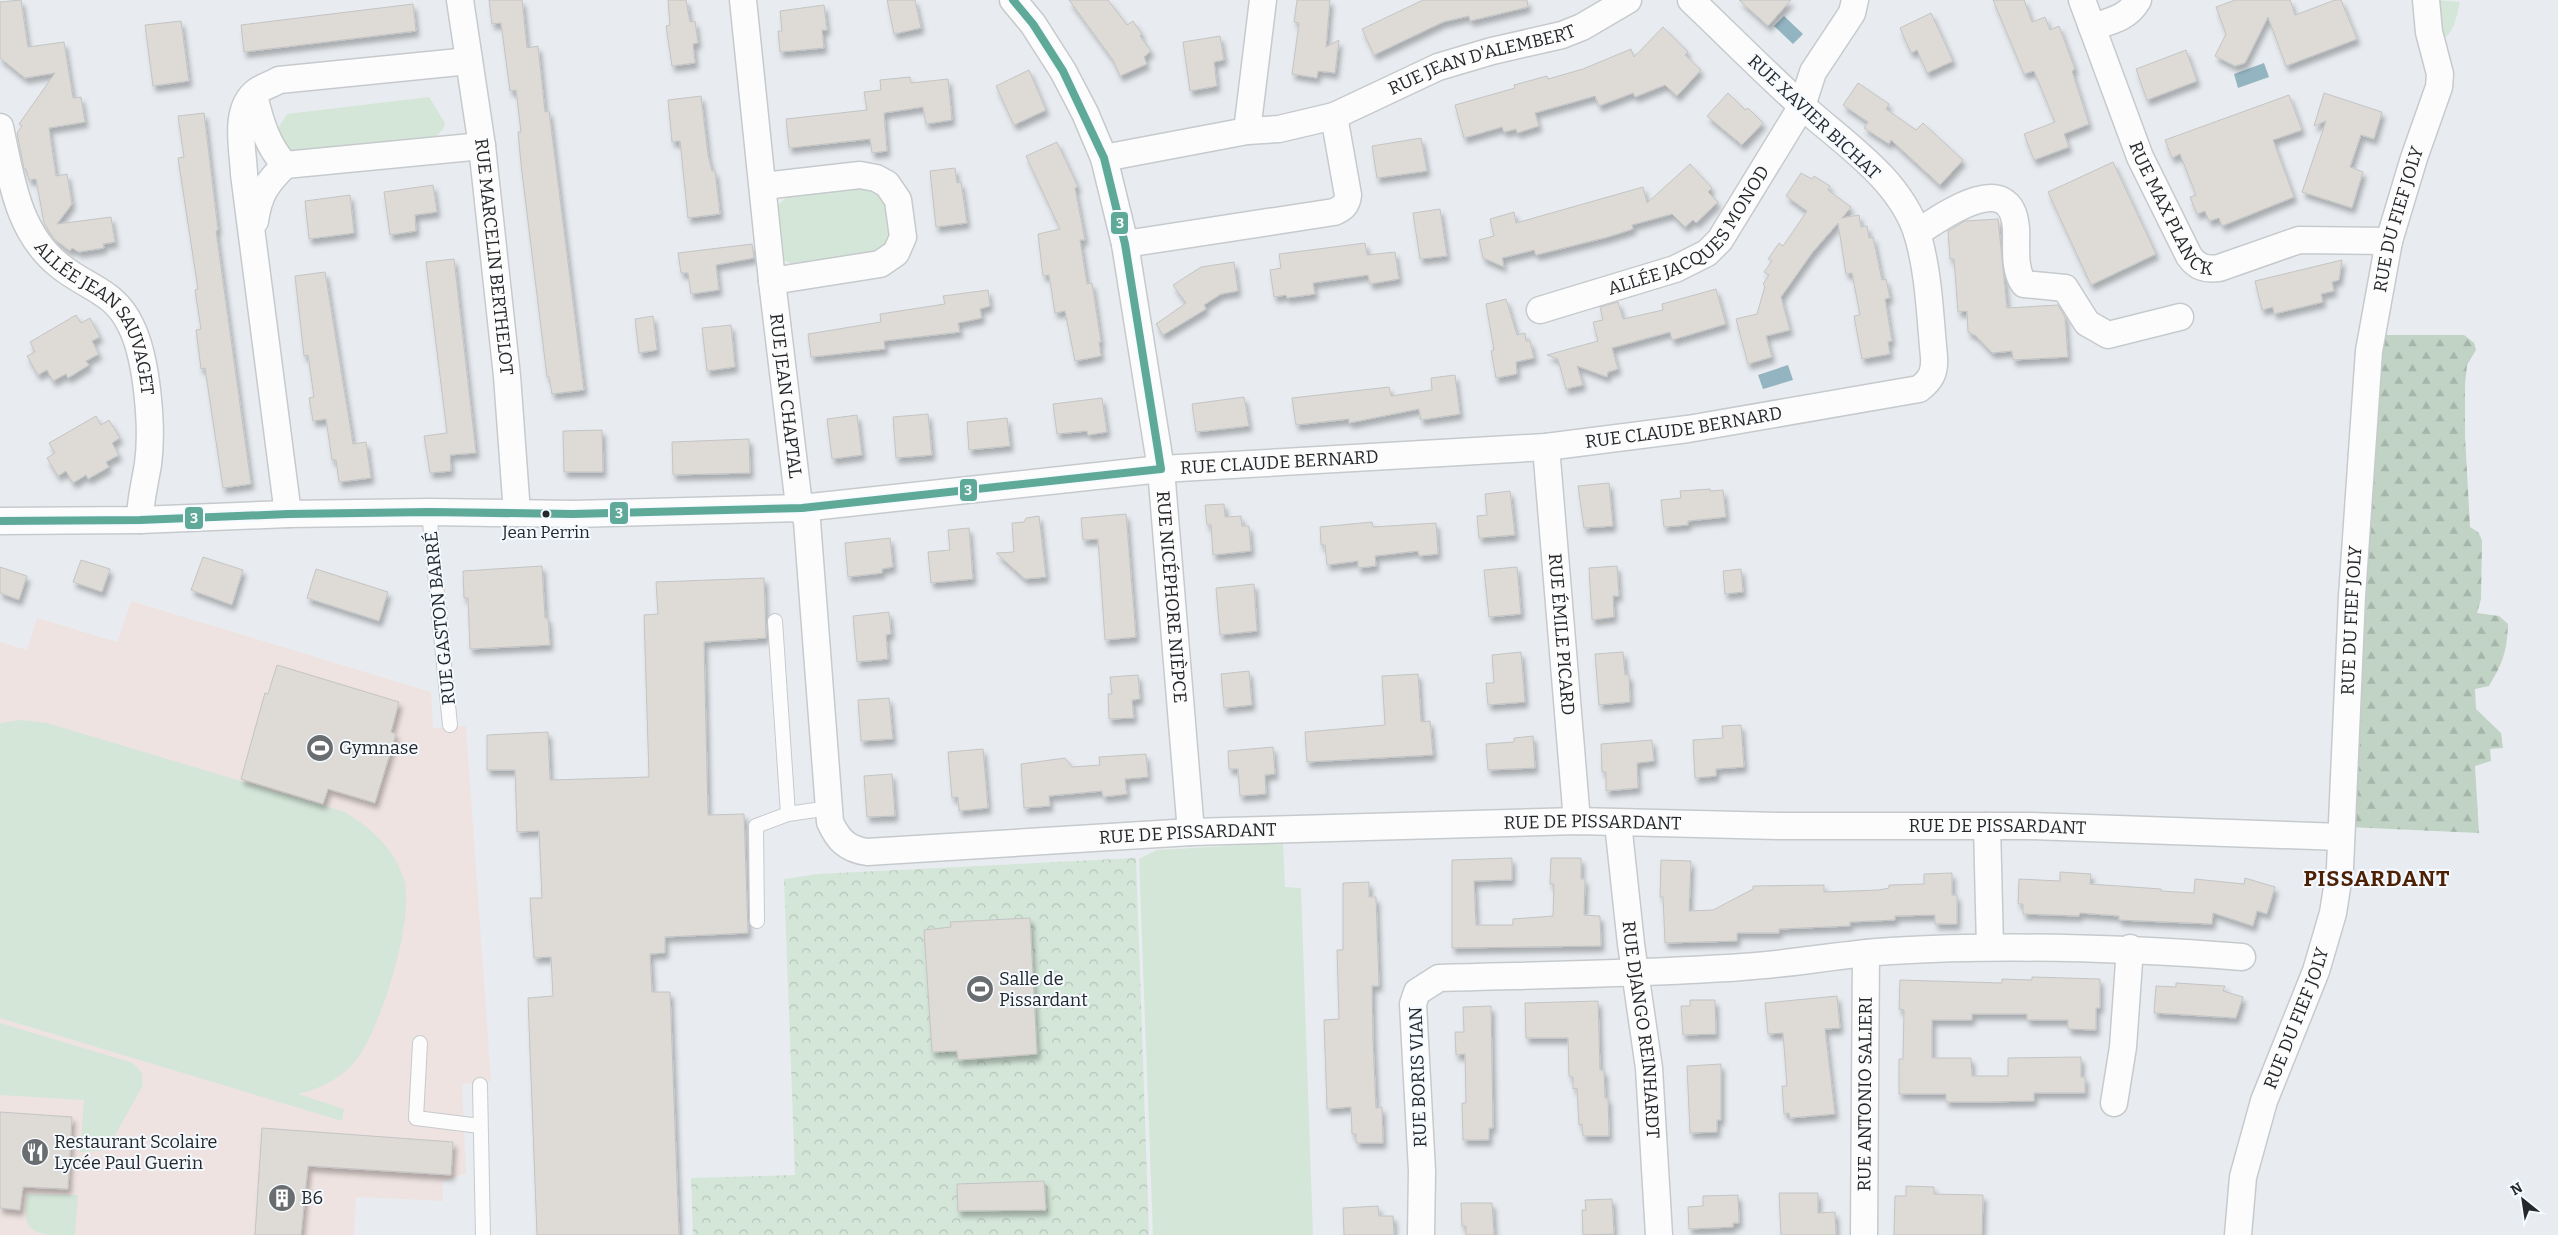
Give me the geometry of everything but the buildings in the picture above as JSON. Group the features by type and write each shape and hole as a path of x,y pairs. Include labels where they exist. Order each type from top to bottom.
{"street":[{"name":"RUE MARCELIN BERTHELOT","path":"460,0 482,146 507,376 517,513"},
{"name":"RUE JEAN CHAPTAL","path":"743,0 772,281 798,497 807,521 830,822 836,835 845,845"},
{"path":"1013,0 1033,24 1063,71 1104,158"},
{"path":"1246,130 1263,0"},
{"name":"RUE JEAN D'ALEMBERT","path":"1104,158 1246,130 1279,129 1334,116 1438,67 1492,51 1562,35 1582,27 1628,0"},
{"name":"RUE XAVIER BICHAT","path":"1691,0 1802,106 1857,153 1890,188 1908,213 1917,233 1926,280 1934,357 1934,370 1928,382 1919,389"},
{"name":"ALLÉE JACQUES MONOD","path":"1540,310 1675,269 1707,253 1720,240 1802,106 1813,72 1852,12 1855,0"},
{"name":"RUE MAX PLANCK","path":"2082,0 2140,156 2188,256 2194,263 2210,270 2299,240 2389,241"},
{"path":"2092,27 2123,17 2133,10 2138,0"},
{"name":"RUE DU FIEF JOLY","path":"2238,1235 2243,1177 2264,1101 2316,971 2333,913 2340,868 2352,596 2369,351 2389,241 2439,87 2440,74 2429,32 2426,0"},
{"path":"288,514 254,234 244,174 241,120 244,106 254,95 279,80 468,61"},
{"path":"254,95 260,121 273,152 285,166"},
{"path":"1125,244 1334,212 1343,208 1347,202 1348,195 1334,116"},
{"name":"ALLÉE JEAN SAUVAGET","path":"0,127 21,212 34,238 46,254 61,268 111,298 122,310 137,338 145,374 150,439 140,520"},
{"path":"254,234 258,205 265,186 285,166 482,146"},
{"name":"RUE NICÉPHORE NIÈPCE","path":"1104,158 1125,244 1161,469 1191,832"},
{"path":"762,186 860,175 876,178 887,184 898,200 903,237 896,253 880,264 772,281"},
{"path":"1917,233 1954,209 1973,201 1987,198 1999,200 2013,215 2017,271 2024,284 2065,288 2086,323 2108,335 2180,317"},
{"name":"RUE CLAUDE BERNARD","path":"0,521 140,520 288,514 517,513 802,508 1161,469 1546,447 1688,429 1919,389"},
{"name":"RUE ÉMILE PICARD","path":"1546,447 1577,821"},
{"name":"RUE DE PISSARDANT","path":"845,845 868,852 1191,832 1577,821 1618,824 1987,826 2340,837"},
{"name":"RUE DJANGO REINHARDT","path":"1618,824 1620,856 1649,1068 1659,1235"},
{"path":"1987,826 1990,947"},
{"name":"RUE BORIS VIAN","path":"1422,1235 1422,1171 1413,1004 1418,992 1439,978 1636,973 1744,967 1866,953 1990,947 2130,948 2242,957"},
{"path":"2114,1103 2124,1047 2130,948"},
{"name":"RUE ANTONIO SALIERI","path":"1864,1235 1866,953"}],"lane":[{"name":"RUE GASTON BARRÉ","path":"430,512 450,725"},
{"path":"775,621 788,814"},
{"path":"757,921 756,826 788,814 829,808"},
{"path":"420,1043 416,1118 480,1126"},
{"path":"480,1086 483,1235"}],"shaded area":[{"path":"131,601 431,692 433,728 466,726 491,1081 462,1084 466,1173 443,1182 443,1201 356,1197 354,1235 0,1235 0,642 27,650 37,618 117,642"}],"green space":[{"path":"2436,0 2460,2 2456,20 2451,30 2444,39 2438,41"},
{"path":"429,97 445,123 443,129 435,138 296,157 273,136 287,114"},
{"path":"864,183 884,193 893,232 883,250 796,266 784,260 780,254 777,206 787,197"},
{"path":"2379,335 2464,335 2474,343 2476,350 2467,365 2465,436 2470,527 2478,532 2482,540 2481,599 2477,613 2499,616 2508,624 2507,642 2498,670 2489,686 2475,689 2476,709 2501,733 2503,748 2490,749 2491,761 2475,766 2479,833 2348,827"},
{"path":"21,720 47,723 345,812 381,840 400,868 404,879 406,897 405,920 400,947 383,1005 362,1052 351,1066 326,1084 298,1094 344,1109 342,1121 0,1018 0,723"},
{"path":"1283,843 1285,887 1301,888 1313,1235 1153,1235 1139,859 1157,850"},
{"path":"1136,858 1149,1235 693,1235 691,1178 795,1175 784,879 818,874"},
{"path":"0,1023 133,1063 142,1073 143,1085 107,1150 80,1152 84,1100 0,1095"},
{"path":"27,1194 78,1195 75,1235 40,1233 33,1230 28,1225 26,1218"}],"water":[{"path":"1784,16 1803,34 1793,44 1774,26"},
{"path":"2264,63 2269,77 2238,88 2234,74"},
{"path":"1788,365 1793,380 1763,389 1758,375"}],"transit line":[{"name":"3","path":"1013,0 1033,24 1063,71 1104,158 1125,244 1161,469"},
{"name":"3","path":"0,521 140,520 288,514 429,512 573,514 802,508 1161,469"}],"place":[{"name":"Jean Perrin","path":"546,514"},
{"name":"Gymnase","path":"320,748"},
{"name":"Salle de Pissardant","path":"980,989"},
{"name":"Restaurant Scolaire Lycée Paul Guerin","path":"35,1152"},
{"name":"B6","path":"282,1198"}],"district":[{"name":"PISSARDANT","path":"2377,878"}]}
